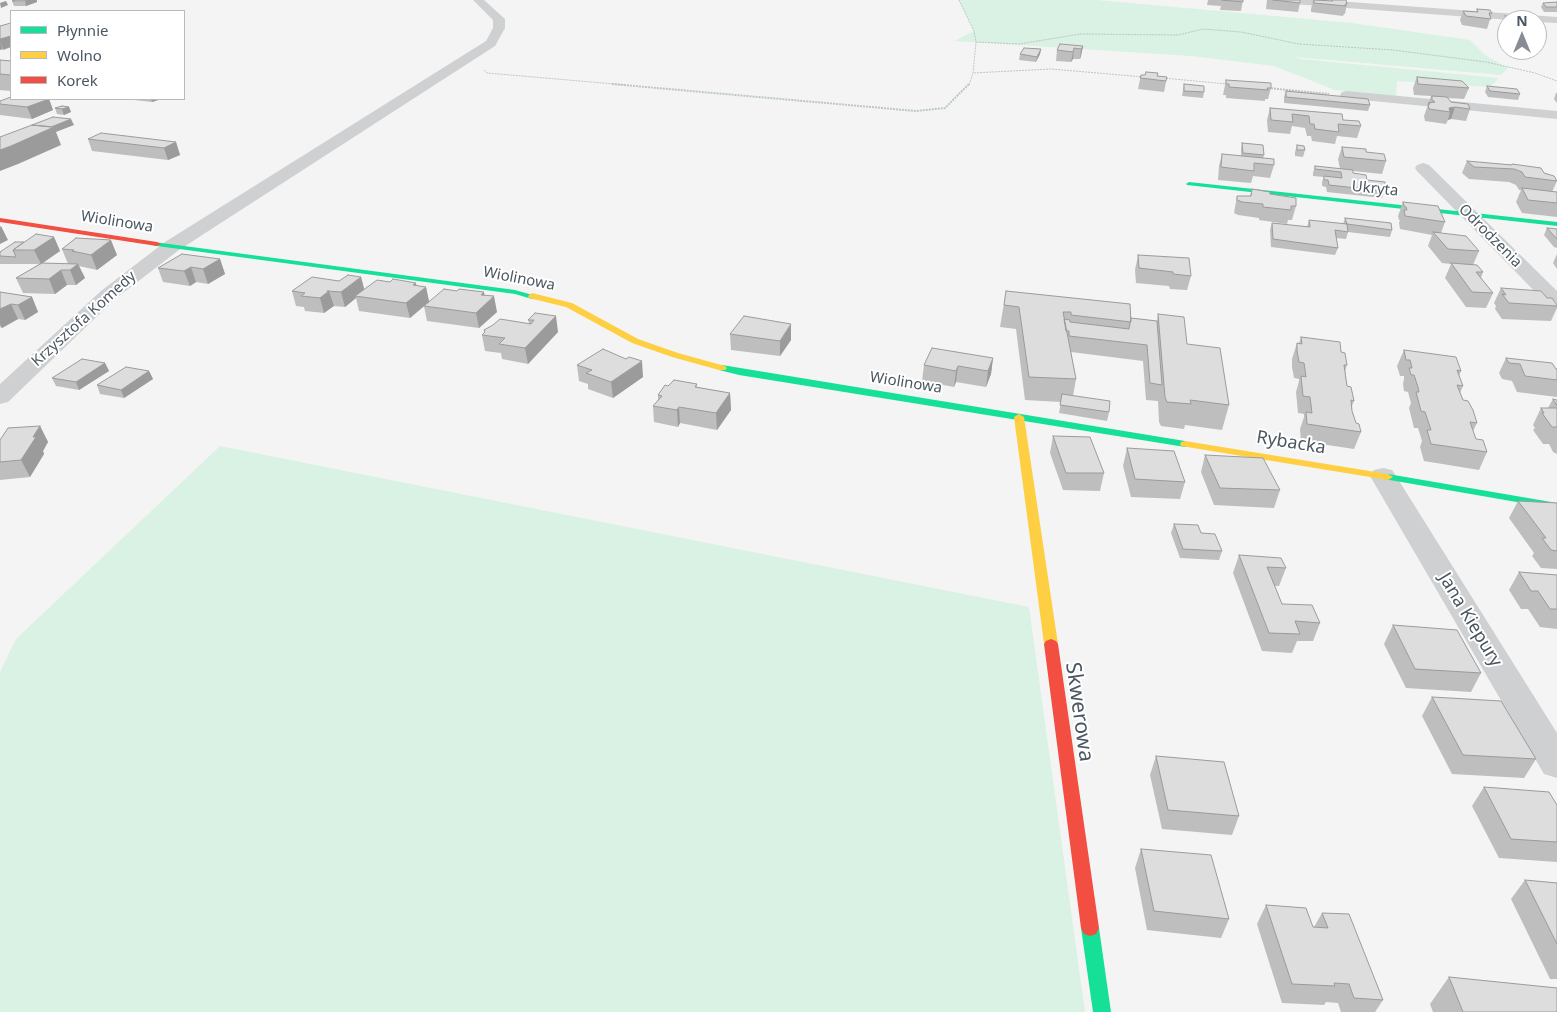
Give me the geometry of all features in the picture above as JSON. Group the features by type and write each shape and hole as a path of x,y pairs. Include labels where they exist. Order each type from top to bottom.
{"street":[{"name":"Krzysztofa Komedy","path":"0,397 97,305 172,246 491,43 500,23 478,0"},
{"path":"1279,0 1557,20"},
{"path":"1347,95 1557,115"},
{"name":"Odrodzenia","path":"1423,168 1557,303"},
{"name":"Ukryta","path":"1189,184 1557,224"},
{"name":"Wiolinowa","path":"0,220 172,246 457,283 538,296 569,305 634,341 675,355 739,372 1019,417"},
{"name":"Rybacka","path":"1019,417 1557,506"},
{"name":"Skwerowa","path":"1019,417 1102,1012"},
{"name":"Jana Kiepury","path":"1383,476 1557,764"}],"path":[{"path":"466,60 483,62 484,70 487,73 916,111 945,108 969,85 973,73 976,42 974,31 959,0"},
{"path":"976,42 1019,44 1081,34 1178,35 1202,29 1241,32 1299,44 1393,50 1486,62 1535,73 1557,81"},
{"path":"973,73 1051,69 1144,76"},
{"path":"1163,78 1231,84"},
{"path":"1260,87 1347,95"}],"green space":[{"path":"959,0 1097,0 1352,23 1470,40 1485,55 1508,68 1501,75 1295,57 1499,78 1490,87 1397,81 1396,96 1335,90 1274,66 1191,56 954,41 974,31"},
{"path":"220,446 1029,607 1085,1012 0,1012 0,672 16,639"}],"building":[{"path":"1222,0 1243,0 1243,2"},
{"path":"1273,0 1300,0 1300,3"},
{"path":"1314,0 1346,0 1347,4 1345,4 1346,6 1314,3"},
{"path":"1557,2 1557,7 1546,7 1543,3"},
{"path":"1477,9 1490,10 1492,13 1489,13 1491,19 1466,16 1463,11 1478,12"},
{"path":"10,23 10,36 0,39 0,26"},
{"path":"1060,44 1083,46 1081,49 1074,48 1073,52 1057,50"},
{"path":"1024,48 1041,49 1037,57 1020,54"},
{"path":"0,60 10,61 10,75 0,74"},
{"path":"1146,72 1158,73 1157,76 1167,77 1166,81 1140,78"},
{"path":"1417,77 1462,81 1469,88 1418,84"},
{"path":"1226,80 1271,83 1271,88 1267,88 1268,90 1229,87 1229,84 1226,84"},
{"path":"1184,84 1204,86 1204,92 1184,91"},
{"path":"1487,86 1517,89 1520,94 1490,91"},
{"path":"1286,91 1368,99 1370,105 1286,97"},
{"path":"1432,96 1447,97 1451,102 1468,104 1470,109 1455,107 1449,108 1450,112 1429,109 1428,104 1430,104 1428,103 1435,102 1432,100"},
{"path":"10,97 10,100 46,100 27,107 0,104 0,101"},
{"path":"62,106 69,107 55,108"},
{"path":"1270,108 1342,114 1343,120 1359,121 1361,126 1338,124 1339,132 1315,129 1314,124 1310,124 1309,116 1292,114 1293,122 1271,120"},
{"path":"53,117 71,119 51,127 32,125"},
{"path":"32,125 54,127 0,150 0,137"},
{"path":"101,133 176,142 164,148 88,139"},
{"path":"1242,143 1263,145 1264,155 1243,153"},
{"path":"1297,145 1304,146 1305,150 1297,150"},
{"path":"1342,147 1366,149 1366,152 1384,154 1386,161 1344,157"},
{"path":"1222,154 1274,159 1274,165 1254,163 1254,171 1221,167"},
{"path":"1467,161 1541,168 1544,173 1554,176 1557,181 1525,177 1522,172 1514,169 1474,167"},
{"path":"1315,166 1353,170 1353,173 1366,175 1367,180 1385,182 1386,187 1383,186 1384,191 1329,185 1328,180 1324,180 1324,176 1342,178 1341,172 1315,169"},
{"path":"1522,188 1557,192 1557,203 1528,200"},
{"path":"1252,189 1296,198 1296,206 1291,206 1291,210 1263,207 1263,204 1237,200 1237,196 1251,196"},
{"path":"1403,202 1438,206 1445,222 1405,216 1404,210 1407,210"},
{"path":"1345,218 1391,223 1392,230 1347,224"},
{"path":"1309,220 1347,224 1348,232 1335,230 1338,248 1273,239 1272,223 1310,227"},
{"path":"1547,228 1557,229 1557,239"},
{"path":"1433,232 1466,236 1479,251 1448,249"},
{"path":"36,234 54,237 34,250 13,250"},
{"path":"76,238 111,240 91,255 62,249"},
{"path":"15,242 24,242 13,250 16,257 0,256 0,252"},
{"path":"182,254 220,259 203,269 191,267 184,271 158,268"},
{"path":"1138,255 1189,258 1191,276 1139,268"},
{"path":"42,263 78,264 70,270 61,270 49,279 16,278"},
{"path":"1451,263 1477,265 1483,272 1476,272 1493,293 1472,292"},
{"path":"348,275 361,277 341,292 329,291 320,298 301,296 305,293 292,291 312,277 339,281"},
{"path":"393,279 416,283 413,285 426,287 406,303 355,296 377,280 390,282"},
{"path":"1501,288 1541,291 1547,298 1552,298 1557,306 1509,303 1502,294 1506,295"},
{"path":"444,289 484,292 481,295 494,296 476,313 424,306"},
{"path":"1006,291 1130,304 1131,322 1071,315 1071,312 1063,312 1076,379 1029,377 1019,307 1004,305"},
{"path":"0,292 32,297 18,305 11,304 0,309"},
{"path":"535,313 556,316 525,348 499,344 505,338 482,335 485,332 484,330 500,319 531,324 534,320 528,320"},
{"path":"1158,314 1184,317 1187,344 1220,348 1229,405 1190,400 1191,404 1167,402"},
{"path":"744,316 791,324 780,341 730,334"},
{"path":"1131,318 1157,321 1162,385 1150,383 1147,345 1069,336 1064,319 1070,320 1070,322 1129,329"},
{"path":"1301,337 1340,342 1341,352 1345,353 1347,365 1344,365 1347,386 1351,387 1354,401 1351,400 1352,411 1361,432 1307,424 1306,412 1312,413 1310,397 1303,396 1301,376 1306,377 1304,363 1299,362 1297,351 1297,343 1302,344"},
{"path":"932,348 993,358 988,371 958,366 956,371 924,365"},
{"path":"603,349 626,359 629,357 642,361 611,382 586,373 592,370 577,365"},
{"path":"1404,350 1456,357 1461,371 1457,370 1463,386 1457,385 1463,400 1468,401 1473,410 1477,423 1470,422 1476,439 1483,440 1487,452 1431,444 1427,430 1431,430 1425,412 1421,411 1416,392 1419,392 1418,387 1414,375 1411,375 1409,368 1412,368 1410,360 1406,360"},
{"path":"1506,358 1552,363 1557,369 1557,380 1525,376 1520,364 1509,363"},
{"path":"82,359 105,363 76,382 52,378"},
{"path":"126,367 149,371 121,390 97,385"},
{"path":"674,380 697,384 695,387 730,393 716,413 679,407 677,410 653,406 662,396 658,395 665,385 668,386"},
{"path":"1062,394 1110,401 1109,412 1060,405"},
{"path":"1541,408 1557,408 1557,427 1552,427 1542,413 1544,413"},
{"path":"40,426 33,437 36,437 21,460 0,462 0,440 8,428"},
{"path":"1053,436 1090,437 1104,473 1066,473"},
{"path":"1127,448 1174,451 1185,482 1135,479"},
{"path":"1205,455 1263,458 1280,490 1220,488"},
{"path":"1518,501 1557,503 1557,551 1551,550 1542,538 1546,538"},
{"path":"1174,524 1198,525 1201,533 1215,534 1222,551 1183,549"},
{"path":"1239,555 1281,558 1286,568 1267,567 1282,604 1312,605 1320,623 1295,621 1300,634 1269,633"},
{"path":"1519,572 1557,575 1557,609 1550,609 1538,591 1531,591"},
{"path":"1393,625 1457,630 1481,673 1415,669"},
{"path":"1432,697 1501,701 1536,759 1463,755"},
{"path":"1156,756 1224,762 1239,816 1168,810"},
{"path":"1484,787 1549,792 1557,805 1557,842 1511,839"},
{"path":"1141,849 1211,855 1229,919 1154,911"},
{"path":"1525,880 1557,883 1557,944"},
{"path":"1266,905 1306,908 1313,927 1328,928 1322,913 1349,914 1383,1000 1354,998 1349,984 1334,983 1335,986 1292,984"},
{"path":"1449,977 1557,988 1557,1012 1463,1012"}],"traffic: fast":[{"path":"1189,184 1557,224"},
{"path":"157,244 515,292 532,296"},
{"path":"722,368 1185,444"},
{"path":"1388,477 1557,506"},
{"path":"1090,928 1102,1012"}],"traffic: slow":[{"path":"532,296 569,305 635,341 675,355 722,368"},
{"path":"1019,417 1051,644"},
{"path":"1185,444 1388,477"}],"traffic: jam":[{"path":"0,220 157,244"},
{"path":"1051,644 1090,928"}]}
